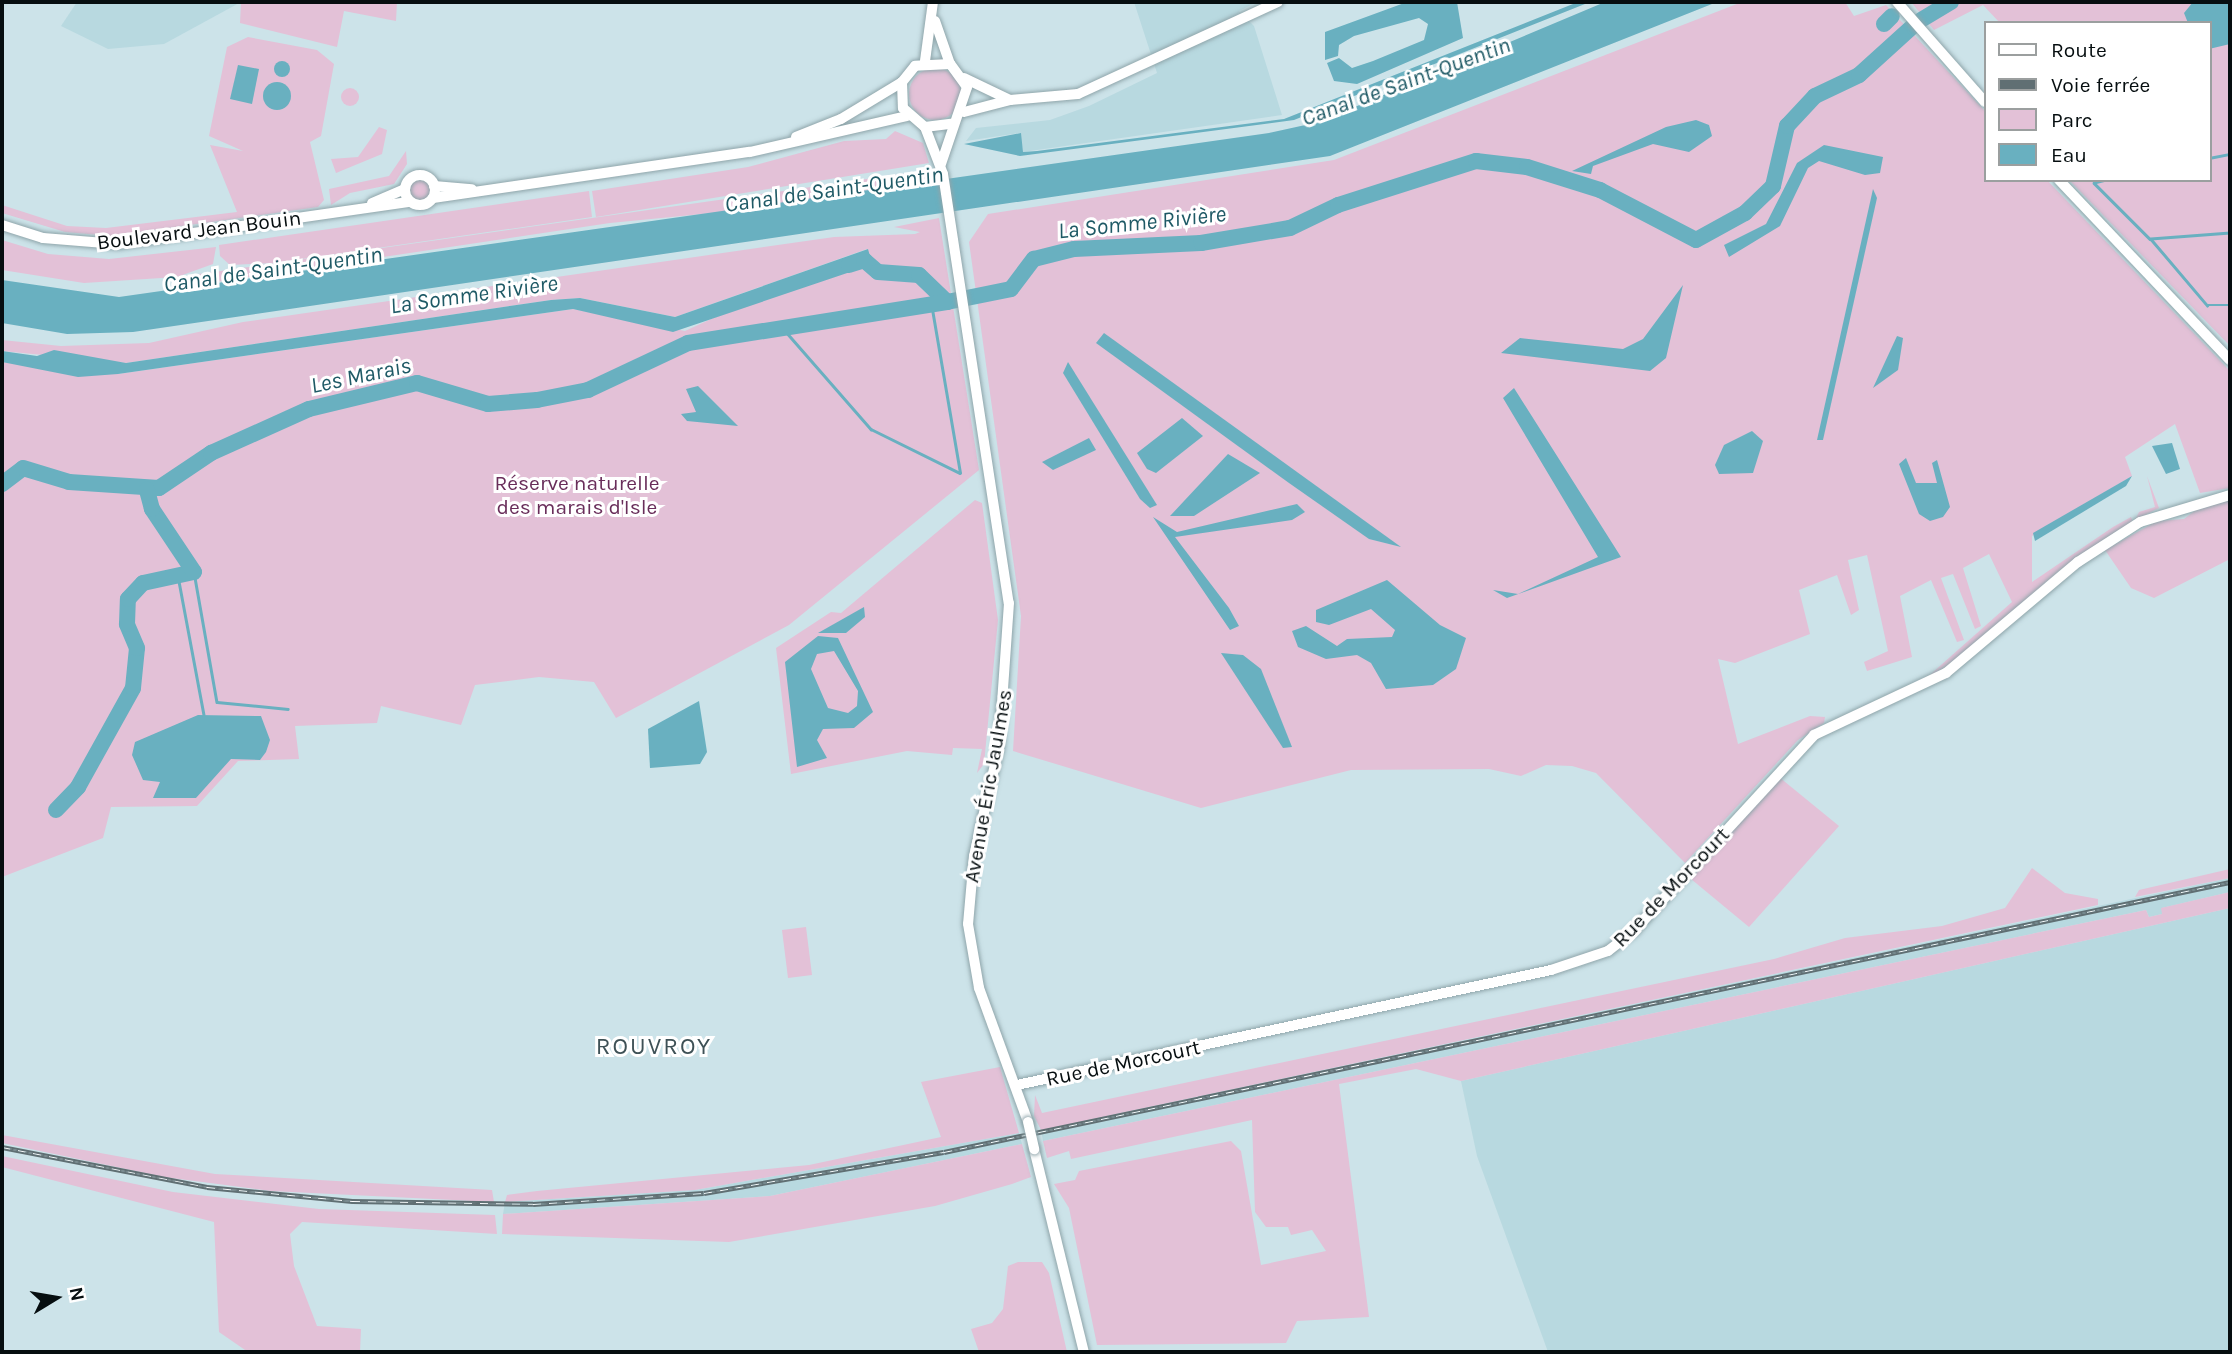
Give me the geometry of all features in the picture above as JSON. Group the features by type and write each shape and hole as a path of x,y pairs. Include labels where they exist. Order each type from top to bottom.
{"street":[{"path":"772,147 841,119 902,82 925,61 934,18 933,2"},
{"path":"925,127 951,124 964,113 1010,100 1077,94 1159,60 1278,2"},
{"path":"1897,2 1983,100"},
{"path":"934,18 950,64 964,78 1010,100"},
{"path":"925,61 950,64"},
{"path":"964,78 964,113"},
{"path":"902,82 907,116"},
{"path":"499,191 434,186 417,175 405,189 410,202 420,205 433,198 499,191 772,147 907,116 925,127 942,169"},
{"path":"942,169 951,124"},
{"name":"Avenue Éric Jaulmes","path":"942,169 1009,603 999,747 974,856 968,924 979,988 1017,1085 1028,1122 1084,1352"},
{"path":"2061,182 2230,360"},
{"path":"433,198 434,186"},
{"name":"Boulevard Jean Bouin","path":"356,210 405,189"},
{"name":"Boulevard Jean Bouin","path":"2,225 43,238 117,244 410,202"},
{"name":"Rue de Morcourt","path":"1017,1085 1551,970 1608,951 1635,930 1814,735 1946,673 2078,562 2140,522 2230,495"}],"shaded area":[{"path":"77,2 241,2 164,44 108,49 61,26"},
{"path":"1134,2 1257,2 1239,11 1254,26 1282,115 1023,152 1020,133 966,141 976,128 1050,120 1089,106 1157,73"},
{"path":"2230,878 2230,892 2162,908 2162,914 2149,917 2146,910 1043,1141 1041,1130"},
{"path":"2230,908 2230,1352 1548,1352 1477,1156 1461,1081"},
{"path":"1019,1133 1022,1144 770,1196 503,1214 505,1202 695,1190"}],"green space":[{"path":"241,2 397,2 396,21 344,11 337,47 240,23"},
{"path":"1742,2 1845,2 1854,16 1886,5 1983,109 1983,182 2049,182 2230,371 2230,488 2200,493 2175,424 2125,457 2132,476 2032,536 2032,582 2113,527 2131,517 2133,522 2060,570 1959,658 1923,681 2012,602 1989,554 1963,568 1981,626 1975,629 1953,574 1941,578 1964,640 1957,642 1931,580 1900,596 1912,657 1867,671 1864,662 1888,651 1867,555 1848,560 1859,610 1851,615 1837,575 1799,590 1810,634 1735,663 1718,659 1738,744 1810,716 1825,717 1824,723 1798,740 1685,863 1596,773 1572,766 1546,765 1521,776 1489,769 1351,770 1201,808 1013,751 1021,616 969,242 988,214 1334,160"},
{"path":"1911,2 2230,2 2230,346 2071,182 2211,182 2211,21 1998,21 1983,5 1934,30"},
{"path":"248,37 317,50 334,64 321,136 310,142 324,200 318,207 111,236 65,232 2,213 2,205 67,226 106,228 237,212 210,145 243,151 209,136 227,47"},
{"path":"935,68 954,75 961,94 954,113 935,120 916,113 909,94 916,75"},
{"path":"346,88 354,88 359,97 357,104 346,106 341,101 341,93"},
{"path":"379,127 387,130 382,154 336,173 331,159 358,157"},
{"path":"895,131 923,143 929,163 596,217 592,191 748,167 844,141 886,139"},
{"path":"406,151 407,164 394,184 350,193 331,205 329,189 389,176"},
{"path":"930,170 933,180 733,211 610,223 203,284 199,274"},
{"path":"420,180 427,183 430,190 427,197 420,200 413,197 410,190 413,183"},
{"path":"589,191 592,217 274,263 230,265 220,256 219,245"},
{"name":"Réserve naturelle des marais d'Isle","path":"939,218 979,470 789,625 616,718 594,682 539,677 475,685 461,725 381,706 377,723 295,726 299,759 238,761 197,806 111,807 103,838 2,877 2,362 118,374 573,309 685,331 746,303 864,267 867,249 675,317 580,298 551,300 126,363 2,351 2,340 61,346 149,343 243,322 834,237 915,234 920,232 894,227"},
{"path":"2,240 48,254 109,259 216,247 213,264 177,277 84,283 2,270"},
{"path":"2147,476 2159,508 2135,520 2139,512 2155,507"},
{"path":"975,500 982,503 998,620 984,764 977,773 982,749 953,748 952,755 907,751 791,774 776,648 831,612 841,613"},
{"path":"2230,500 2230,559 2154,598 2131,588 2105,550 2157,521 2184,519 2198,508"},
{"path":"1779,777 1839,826 1749,927 1691,879"},
{"path":"2032,868 2065,893 2098,899 2098,905 1041,1130 1034,1116 1035,1095 1042,1113 1774,959 1845,938 1942,926 2005,908"},
{"path":"2230,869 2230,878 2135,897 2139,890"},
{"path":"2230,892 2230,908 1461,1081 1416,1069 1339,1084 1369,1317 1297,1321 1286,1343 1097,1345 1069,1208 1054,1184 1075,1180 1079,1171 1231,1141 1241,1151 1261,1265 1326,1251 1312,1230 1291,1235 1288,1227 1266,1227 1255,1212 1252,1120 1071,1159 1069,1151 1047,1158 1043,1141 2146,910 2149,917 2162,914 2161,908"},
{"path":"806,927 812,975 788,978 782,930"},
{"path":"1000,1067 1019,1133 695,1190 505,1202 507,1195 537,1191 809,1165 941,1137 921,1082"},
{"path":"2,1135 215,1174 492,1190 494,1202 271,1191 164,1177 2,1143"},
{"path":"1022,1144 1031,1177 1012,1184 935,1206 729,1242 502,1234 503,1214 770,1196"},
{"path":"2,1156 173,1192 319,1209 495,1215 497,1234 302,1222 290,1234 294,1266 317,1326 361,1329 360,1352 248,1352 219,1332 214,1222 2,1167"},
{"path":"1018,1262 1042,1262 1049,1273 1067,1352 979,1352 971,1329 992,1323 1003,1309 1008,1266"}],"water":[{"path":"1407,2 1457,2 1463,38 1357,84 1334,81 1327,63 1339,58 1352,68 1373,61 1424,40 1428,24 1419,18 1354,36 1339,45 1338,56 1325,60 1325,32"},
{"path":"1578,2 1590,2 1294,120 1020,156 964,144 1021,133 1023,152 1037,151 1284,119"},
{"path":"1605,2 1717,2 1330,156 133,332 67,334 2,323 2,280 119,297 1269,133 1319,122"},
{"path":"2193,2 2230,2 2230,44 2211,49 2211,21 2187,21 2184,13"},
{"path":"279,61 285,61 290,69 288,75 279,77 274,72 274,66"},
{"path":"238,65 259,69 252,104 230,99"},
{"path":"277,82 287,86 291,96 287,106 277,110 267,106 263,96 267,86"},
{"path":"1696,120 1709,125 1712,136 1689,152 1653,144 1593,166 1591,174 1572,171 1666,127"},
{"path":"1824,145 1883,157 1880,173 1865,175 1819,161 1808,168 1780,226 1729,257 1724,245 1766,224 1797,163"},
{"path":"1873,189 1877,198 1823,440 1817,440"},
{"path":"868,249 871,260 865,267 673,332 573,309 118,374 78,377 2,362 2,351 37,356 54,350 126,363 551,300 580,298 675,317"},
{"path":"1683,285 1666,358 1650,371 1501,353 1520,338 1623,349 1643,339"},
{"path":"1104,333 1401,547 1369,539 1289,483 1096,343"},
{"path":"1897,336 1903,338 1898,370 1873,388"},
{"path":"1068,362 1157,505 1150,508 1140,499 1063,373"},
{"path":"698,386 738,426 687,421 681,414 696,412 686,389"},
{"path":"1514,388 1621,557 1507,598 1493,590 1518,594 1598,557 1503,398"},
{"path":"1182,418 1203,436 1156,473 1147,469 1137,453"},
{"path":"1752,431 1763,441 1753,473 1719,474 1715,465 1724,445"},
{"path":"1089,438 1096,450 1053,470 1042,462"},
{"path":"2172,443 2180,469 2166,474 2152,446"},
{"path":"1228,454 1260,473 1194,516 1170,516"},
{"path":"1906,458 1916,483 1937,483 1932,463 1937,460 1950,507 1943,517 1930,521 1919,514 1899,464"},
{"path":"2132,476 2126,486 2035,541 2033,533"},
{"path":"1297,504 1305,512 1292,520 1175,537 1229,608 1239,626 1230,630 1153,517 1177,532"},
{"path":"1387,580 1440,625 1466,638 1456,669 1433,685 1386,689 1371,663 1357,655 1326,659 1298,647 1292,631 1306,626 1337,646 1347,639 1392,637 1395,630 1371,609 1329,625 1316,622 1316,610"},
{"path":"864,607 865,617 846,633 818,633"},
{"path":"818,636 838,638 873,712 854,728 823,729 817,740 827,758 797,767 785,662","holes":["834,651 858,691 857,706 848,713 828,708 811,669 817,654"]},
{"path":"1221,653 1243,655 1261,669 1292,747 1283,748"},
{"path":"699,701 707,752 700,764 650,768 648,729"},
{"path":"198,715 261,716 270,740 266,752 260,760 231,759 196,798 153,798 160,782 143,780 132,755 135,742"}],"waterway":[{"name":"La Somme Rivière","path":"1921,20 1951,2"},
{"path":"1884,24 1892,16"},
{"name":"La Somme Rivière","path":"849,265 864,260 878,272 919,275 947,302 1011,289 1034,259 1074,249 1201,243 1290,228 1338,205 1476,161 1527,167 1600,190 1696,240 1745,213 1773,186 1787,126 1815,96 1859,75 1912,27"},
{"path":"2211,158 2230,154"},
{"path":"2098,182 2094,183 2150,239"},
{"path":"2230,233 2151,239 2207,305 2230,305"},
{"name":"Les Marais","path":"2,484 23,468 69,482 159,488 211,453 309,409 417,383 488,404 537,400 588,390 688,343 947,302"},
{"path":"781,326 871,429 960,473 931,304"},
{"path":"56,810 78,787 133,688 137,648 127,624 128,599 143,583 194,572 152,509 147,490"},
{"name":"Les Marais","path":"194,572 217,702 288,709"},
{"name":"Les Marais","path":"178,576 204,715"}],"railway":[{"path":"2,1147 207,1187 352,1201 533,1204 704,1193 944,1152 2230,882"}],"district":[{"name":"ROUVROY","path":"654,1047"}],"water label":[{"name":"Canal de Saint-Quentin","path":"1406,82"},
{"name":"Canal de Saint-Quentin","path":"834,190"},
{"name":"Canal de Saint-Quentin","path":"273,270"}]}
